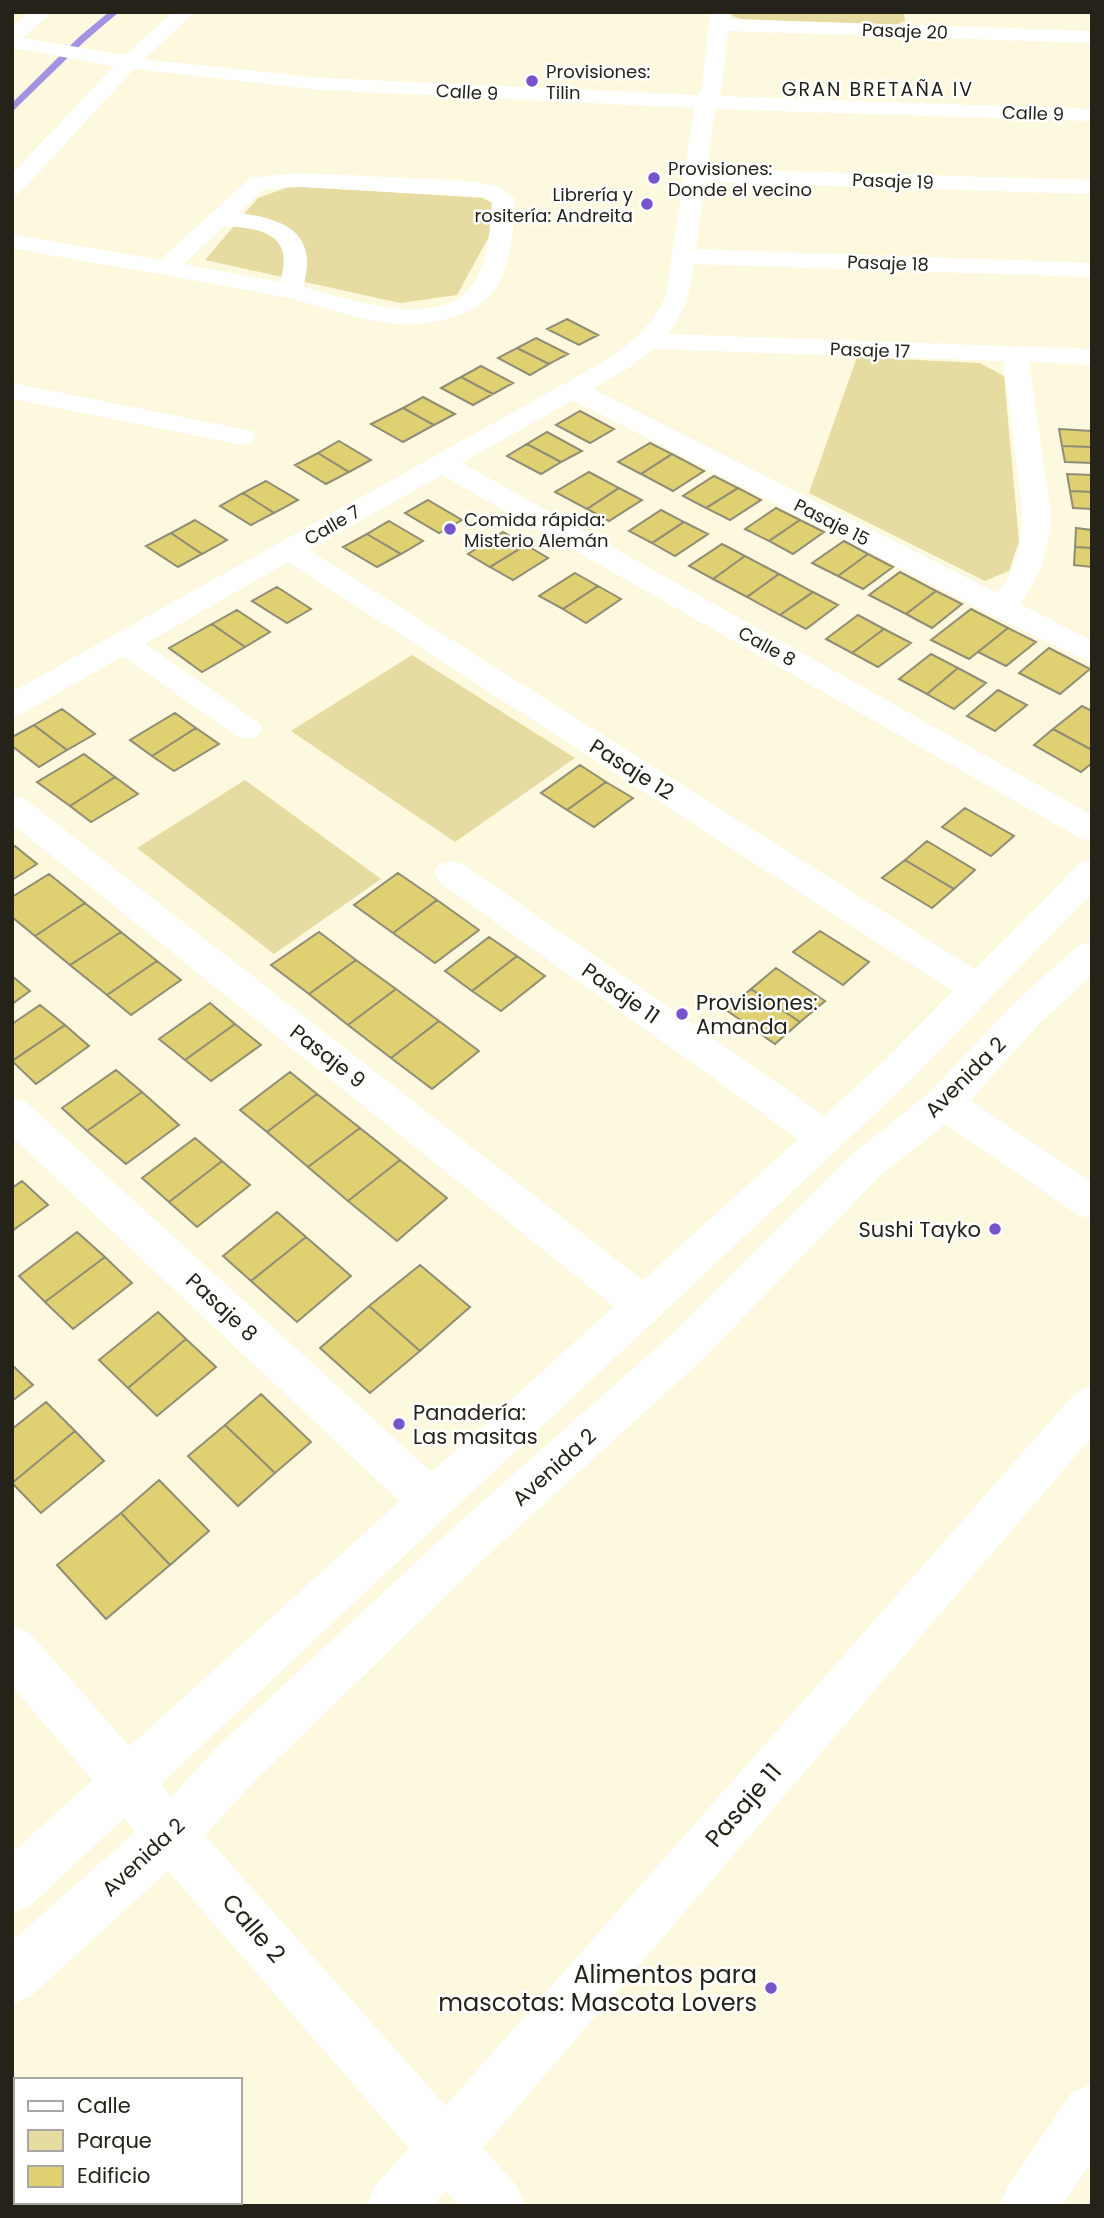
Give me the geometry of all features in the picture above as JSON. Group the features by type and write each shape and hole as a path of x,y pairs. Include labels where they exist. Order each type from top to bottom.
{"street":[{"name":"Calle 9","path":"42,12 19,42 128,63 239,78 705,102 1092,115"},
{"path":"12,188 128,63 186,12"},
{"path":"649,341 660,330 674,307 705,102 712,88 719,18"},
{"name":"Pasaje 20","path":"719,18 920,22 1092,37"},
{"name":"Pasaje 19","path":"695,175 1092,187"},
{"path":"12,241 164,269 289,291 391,316 416,317 444,312 475,297 485,284 500,244 504,200 490,191 299,180 258,183 164,269"},
{"path":"219,219 243,219 278,228 294,243 298,261 296,275 289,291"},
{"name":"Pasaje 18","path":"683,256 1092,270"},
{"name":"Pasaje 17","path":"649,341 1092,357"},
{"name":"Calle 7","path":"12,706 573,389 649,341"},
{"path":"1001,608 1021,584 1031,566 1037,540 1037,513 1015,355"},
{"name":"Pasaje 15","path":"573,389 1092,653"},
{"path":"12,391 242,437"},
{"name":"Calle 8","path":"441,463 1092,830"},
{"name":"Pasaje 12","path":"288,550 976,988"},
{"path":"124,643 247,729"},
{"name":"Pasaje 9","path":"12,806 643,1306"},
{"path":"12,1888 897,1071 1092,872"},
{"name":"Pasaje 11","path":"451,873 825,1137"},
{"name":"Avenida 2","path":"12,1977 170,1835 237,1763 472,1540 687,1347 866,1165 944,1103 1026,1014 1092,954"},
{"path":"944,1103 1092,1203"},
{"name":"Pasaje 8","path":"12,1113 431,1501"},
{"name":"Pasaje 11","path":"395,2206 1092,1405"},
{"name":"Calle 2","path":"12,1649 170,1835 497,2206"},
{"path":"1027,2206 1092,2112"}],"green space":[{"path":"732,12 904,12 905,21 893,26 741,19 732,16"},
{"path":"291,186 482,198 504,209 457,295 400,303 205,260 258,198"},
{"path":"857,357 980,363 1004,376 1019,541 1009,571 985,581 809,493"},
{"path":"412,655 575,758 455,842 291,731"},
{"path":"245,780 381,879 274,954 137,848"}],"building":[{"path":"567,319 598,335 579,345 547,329"},
{"path":"536,338 568,354 549,364 517,348"},
{"path":"517,348 549,364 530,375 498,358"},
{"path":"481,366 513,383 493,394 461,377"},
{"path":"461,377 493,394 473,405 441,388"},
{"path":"423,397 455,414 434,425 403,408"},
{"path":"403,408 434,425 403,442 371,424"},
{"path":"580,411 614,429 590,443 556,425"},
{"path":"1059,429 1092,431 1092,447 1062,446"},
{"path":"547,432 582,451 561,462 527,444"},
{"path":"339,441 371,460 349,472 318,453"},
{"path":"650,443 672,454 641,474 618,462"},
{"path":"527,444 561,462 541,474 507,456"},
{"path":"1062,446 1092,447 1092,463 1065,462"},
{"path":"318,453 349,472 326,484 295,465"},
{"path":"672,454 704,471 673,491 641,474"},
{"path":"589,472 619,488 587,509 555,492"},
{"path":"1067,474 1092,475 1092,492 1070,491"},
{"path":"714,476 738,488 706,508 683,496"},
{"path":"266,481 298,500 274,513 243,493"},
{"path":"619,488 642,500 609,521 587,509"},
{"path":"738,488 761,500 730,520 706,508"},
{"path":"1070,491 1092,492 1092,509 1073,508"},
{"path":"243,493 274,513 251,525 220,506"},
{"path":"428,500 462,520 439,533 405,513"},
{"path":"776,508 800,520 769,541 745,529"},
{"path":"661,510 684,522 652,543 629,531"},
{"path":"195,520 227,540 202,554 171,533"},
{"path":"800,520 824,532 793,554 769,541"},
{"path":"389,521 423,541 401,554 367,534"},
{"path":"684,522 708,534 675,556 652,543"},
{"path":"1076,528 1092,530 1092,548 1075,547"},
{"path":"503,532 526,545 490,567 468,554"},
{"path":"171,533 202,554 178,567 146,546"},
{"path":"367,534 401,554 377,567 343,547"},
{"path":"844,541 868,554 838,576 812,563"},
{"path":"722,544 745,556 713,579 689,566"},
{"path":"526,545 548,558 513,580 490,567"},
{"path":"1075,547 1092,548 1092,567 1074,565"},
{"path":"868,554 893,567 863,589 838,576"},
{"path":"745,556 779,574 747,597 713,579"},
{"path":"900,572 936,591 906,614 869,595"},
{"path":"575,573 598,586 563,609 539,596"},
{"path":"779,574 813,592 780,615 747,597"},
{"path":"598,586 621,599 586,623 563,609"},
{"path":"277,587 311,609 287,623 252,601"},
{"path":"936,591 962,604 932,628 906,614"},
{"path":"813,592 838,605 806,629 780,615"},
{"path":"971,609 1008,628 969,659 931,640"},
{"path":"237,610 270,632 245,647 212,624"},
{"path":"858,615 884,629 852,653 826,639"},
{"path":"212,624 245,647 202,672 169,648"},
{"path":"1008,628 1036,642 1006,666 978,652"},
{"path":"884,629 911,643 878,667 852,653"},
{"path":"1049,648 1090,669 1060,694 1019,673"},
{"path":"931,654 958,668 927,694 899,679"},
{"path":"958,668 986,683 954,709 927,694"},
{"path":"998,690 1027,705 995,731 967,716"},
{"path":"1082,706 1092,711 1092,750 1053,729"},
{"path":"62,709 95,734 67,750 34,725"},
{"path":"175,713 196,728 152,756 130,740"},
{"path":"34,725 67,750 39,767 12,746 12,737"},
{"path":"196,728 219,744 174,771 152,756"},
{"path":"1053,729 1092,750 1092,763 1081,772 1034,745"},
{"path":"84,754 115,777 70,806 37,782"},
{"path":"580,765 606,782 567,810 541,793"},
{"path":"115,777 138,794 91,822 70,806"},
{"path":"606,782 633,798 594,827 567,810"},
{"path":"965,808 1014,836 991,856 942,827"},
{"path":"927,841 975,870 954,889 905,860"},
{"path":"15,846 37,864 12,880 12,848"},
{"path":"905,860 954,889 932,908 882,878"},
{"path":"398,873 437,900 393,933 354,905"},
{"path":"49,874 85,903 35,936 12,917 12,897"},
{"path":"437,900 479,930 435,963 393,933"},
{"path":"85,903 121,932 70,965 35,936"},
{"path":"820,931 869,962 843,985 793,952"},
{"path":"121,932 157,961 107,995 70,965"},
{"path":"319,932 356,960 309,994 271,965"},
{"path":"489,937 517,956 472,991 445,971"},
{"path":"517,956 545,976 501,1011 472,991"},
{"path":"356,960 396,989 348,1025 309,994"},
{"path":"157,961 181,980 131,1015 107,995"},
{"path":"776,968 825,1001 800,1022 751,989"},
{"path":"12,976 30,991 12,1004"},
{"path":"396,989 439,1021 391,1058 348,1025"},
{"path":"751,989 800,1022 775,1044 726,1010"},
{"path":"210,1003 235,1024 185,1060 159,1039"},
{"path":"40,1005 65,1025 12,1061 12,1024"},
{"path":"439,1021 479,1051 432,1089 391,1058"},
{"path":"235,1024 261,1045 211,1081 185,1060"},
{"path":"65,1025 89,1046 36,1084 12,1061"},
{"path":"116,1070 142,1092 87,1131 62,1108"},
{"path":"290,1072 317,1094 267,1132 240,1110"},
{"path":"142,1092 179,1125 126,1164 87,1131"},
{"path":"317,1094 360,1128 308,1167 267,1132"},
{"path":"360,1128 400,1160 348,1201 308,1167"},
{"path":"195,1138 222,1161 169,1202 142,1178"},
{"path":"400,1160 447,1198 397,1241 348,1201"},
{"path":"222,1161 250,1185 197,1227 169,1202"},
{"path":"22,1181 48,1205 12,1231 12,1188"},
{"path":"277,1212 306,1237 251,1281 223,1256"},
{"path":"77,1232 105,1257 45,1302 19,1276"},
{"path":"306,1237 351,1276 297,1322 251,1281"},
{"path":"105,1257 132,1283 73,1329 45,1302"},
{"path":"420,1265 470,1307 420,1351 369,1306"},
{"path":"369,1306 420,1351 370,1393 320,1348"},
{"path":"158,1312 186,1339 128,1388 99,1360"},
{"path":"186,1339 216,1367 157,1416 128,1388"},
{"path":"12,1365 33,1385 12,1401"},
{"path":"261,1394 311,1442 275,1473 225,1425"},
{"path":"46,1402 75,1431 12,1483 12,1429"},
{"path":"225,1425 275,1473 238,1506 188,1456"},
{"path":"75,1431 104,1461 41,1513 12,1483"},
{"path":"159,1480 209,1531 170,1565 121,1513"},
{"path":"121,1513 170,1565 106,1619 57,1565"}],"waterway":[{"path":"12,109 82,39 115,12"}],"place":[{"name":"Provisiones: Tilin","path":"532,81"},
{"name":"Provisiones: Donde el vecino","path":"654,178"},
{"name":"Librería y rositería: Andreita","path":"647,204"},
{"name":"Comida rápida: Misterio Alemán","path":"450,529"},
{"name":"Provisiones: Amanda","path":"682,1014"},
{"name":"Sushi Tayko","path":"995,1229"},
{"name":"Panadería: Las masitas","path":"399,1424"},
{"name":"Alimentos para mascotas: Mascota Lovers","path":"771,1988"}],"district":[{"name":"GRAN BRETAÑA IV","path":"878,89"}]}
